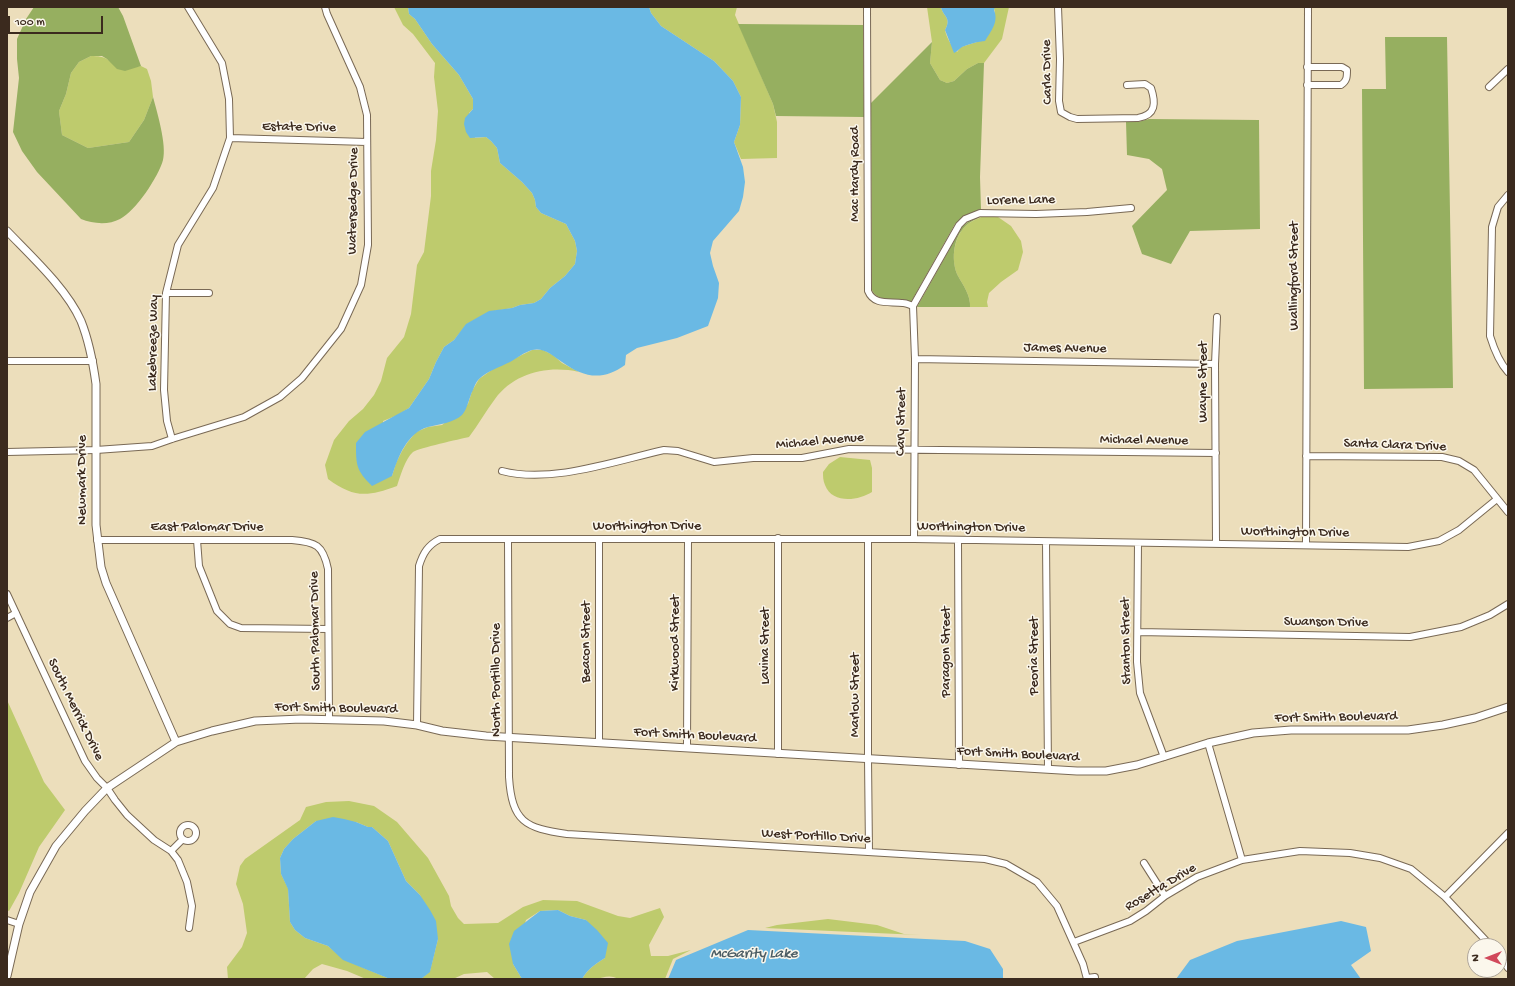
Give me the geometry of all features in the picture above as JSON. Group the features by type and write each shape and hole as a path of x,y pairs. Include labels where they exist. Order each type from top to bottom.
{"street":[{"name":"Lakebreeze Way","path":"172,439 167,421 164,390 166,293 178,245 213,188 230,138 229,99 222,63 188,7"},
{"name":"Watersedge Drive","path":"7,452 96,450 152,446 244,418 280,397 302,378 341,329 362,285 368,245 367,115 360,87 325,7"},
{"name":"Mac Hardy Road","path":"867,7 868,291 870,296 881,302 903,303 913,306"},
{"name":"Carla Drive","path":"1058,7 1060,59 1058,101 1061,112 1070,118 1077,119 1146,117 1151,112 1154,102 1151,88 1145,84 1127,85"},
{"name":"Wallingford Street","path":"1306,546 1308,7"},
{"path":"1307,85 1341,85 1345,83 1347,78 1347,70 1342,67 1308,67"},
{"path":"1489,87 1508,69"},
{"name":"Estate Drive","path":"230,138 367,142"},
{"path":"1508,195 1498,207 1492,227 1490,336 1495,351 1504,368 1508,372"},
{"name":"Lorene Lane","path":"913,306 959,225 971,216 980,213 1087,212 1131,208"},
{"name":"Newmark Drive","path":"7,231 58,286 80,320 93,361 96,384 96,524 101,567 106,583 176,742"},
{"path":"166,293 209,293"},
{"name":"Cary Street","path":"913,306 915,359 914,539"},
{"name":"Wayne Street","path":"1216,543 1215,364 1217,317"},
{"name":"James Avenue","path":"915,359 1215,364"},
{"path":"7,361 93,361"},
{"name":"Michael Avenue","path":"502,471 513,474 554,474 664,450 678,451 714,462 753,458 802,458 849,448 1216,453"},
{"name":"Santa Clara Drive","path":"1306,456 1442,457 1458,461 1474,470 1508,512"},
{"name":"Worthington Drive","path":"417,725 420,566 423,554 432,544 440,539 914,539 1408,547 1439,541 1459,530 1497,499"},
{"name":"Lavina Street","path":"778,538 778,754"},
{"name":"Kirkwood Street","path":"687,747 688,539"},
{"name":"Marlow Street","path":"868,539 869,852"},
{"name":"East Palomar Drive","path":"97,540 292,540 303,541 316,545"},
{"path":"197,540 199,566 217,611 230,624 241,628 328,629"},
{"name":"North Portillo Drive","path":"508,540 510,796 514,808 521,818"},
{"name":"Beacon Street","path":"599,540 599,743"},
{"name":"Paragon Street","path":"958,540 959,765"},
{"name":"Peoria Street","path":"1046,542 1048,769"},
{"name":"Stanton Street","path":"1138,543 1137,662 1140,693 1164,757"},
{"name":"South Palomar Drive","path":"316,545 323,551 328,569 329,720"},
{"name":"South Merrick Drive","path":"7,594 85,761 97,778 108,788 126,815 154,840 171,851 178,860 187,882 192,906 189,928"},
{"name":"Swanson Drive","path":"1138,632 1410,637 1461,627 1490,615 1508,604"},
{"path":"7,618 16,613"},
{"name":"Fort Smith Boulevard","path":"7,976 19,924 30,892 56,846 85,810 108,788 176,742 212,731 255,721 384,720 417,725 442,731 510,737 959,765 1106,771 1137,765 1208,743 1253,733 1291,730 1408,730 1476,718 1508,707"},
{"path":"1208,743 1242,860"},
{"name":"West Portillo Drive","path":"521,818 532,826 546,831 567,834 985,859 1006,864 1037,882 1057,906 1074,942 1087,978"},
{"path":"1445,897 1508,833"},
{"path":"171,851 183,839"},
{"name":"Rosetta Drive","path":"1074,942 1130,921 1197,877 1242,860 1300,851 1350,853 1380,858 1411,869 1445,897 1483,938"},
{"path":"1144,863 1166,896"},
{"path":"7,920 19,924"},
{"path":"1087,978 1095,977"}],"green space":[{"path":"34,7 118,7 123,16 141,66 125,71 117,69 102,56 91,56 79,62 71,73 66,94 59,111 62,135 88,148 129,142 144,120 153,97 163,137 164,154 161,167 146,193 126,215 116,221 101,223 81,219 37,172 22,151 13,132 19,78 17,39 26,19"},
{"path":"394,7 408,7 409,14 415,19 432,44 459,75 473,99 473,109 469,113 475,138 486,137 491,141 497,148 500,163 532,193 536,207 541,213 566,224 575,241 577,251 575,264 565,276 550,288 541,299 534,303 489,312 467,324 454,340 444,347 429,379 409,408 398,415 383,421 392,476 402,451 416,432 428,427 442,425 468,404 472,391 479,379 493,369 532,350 543,350 579,372 555,370 532,373 522,377 503,390 495,399 469,437 413,452 405,463 397,486 369,494 361,494 346,490 328,479 325,465 334,440 349,421 363,409 374,395 381,381 387,358 404,337 411,314 417,265 424,252 431,196 431,171 436,140 438,111 434,77 435,63 413,34 403,25"},
{"path":"649,7 737,7 735,15 773,104 777,122 777,158 741,159 734,142 740,125 741,97 733,81 714,61 661,26 651,13"},
{"path":"927,7 941,7 948,22 945,30 947,36 957,52 961,47 980,41 995,13 994,8 1009,7 1002,39 984,63 978,63 967,69 954,81 947,83 940,80 930,63 932,42"},
{"path":"738,24 863,25 864,117 776,116 773,104"},
{"path":"1385,37 1447,37 1453,388 1364,389 1362,89 1386,89"},
{"path":"932,42 930,63 940,80 947,83 954,81 967,69 978,63 984,63 980,177 981,210 964,216 955,224 911,302 879,297 872,290 871,103"},
{"path":"91,56 106,59 118,69 141,66 147,69 151,81 153,97 144,120 129,142 88,148 62,135 59,111 66,94 71,73 79,62"},
{"path":"1149,119 1259,120 1260,229 1190,231 1171,264 1142,254 1132,226 1167,190 1162,169 1149,159 1127,155 1126,122 1138,122"},
{"path":"981,216 969,223 963,229 957,239 954,251 954,264 958,276 968,295 970,307 917,307 962,227 968,222"},
{"path":"981,217 998,217 1011,226 1021,241 1023,252 1018,270 989,293 987,302 988,307 970,307 968,295 958,276 954,264 954,252 957,239 963,229 969,223"},
{"path":"840,457 870,460 872,468 872,492 853,499 846,499 839,498 828,491 824,482 823,472 829,464"},
{"path":"7,700 44,782 65,810 39,847 19,893 9,911 7,910"},
{"path":"349,801 374,806 397,822 428,858 449,896 451,906 458,918 464,924 498,923 523,907 543,900 577,901 618,916 630,918 660,908 664,917 649,945 651,956 668,956 691,950 673,959 665,979 618,979 609,977 582,979 592,967 605,958 586,920 570,916 558,910 540,911 526,920 513,964 522,979 495,979 487,972 464,974 453,979 421,979 430,971 438,939 420,895 406,881 388,841 372,827 356,822 316,821 293,839 284,849 280,858 281,874 288,888 290,922 295,930 305,938 328,946 335,952 359,966 390,979 366,979 347,971 322,964 313,969 304,979 228,979 227,967 242,947 247,933 243,904 236,884 240,866 245,859 300,820 306,807 326,802"},
{"path":"828,919 877,925 904,934 920,935 765,928 777,925"}],"water":[{"path":"408,7 649,7 651,13 661,26 714,61 733,81 741,97 740,125 734,142 743,167 745,182 739,211 713,241 710,253 719,283 718,298 708,326 677,338 637,348 626,355 625,365 609,374 594,376 586,374 570,367 544,351 536,349 527,352 482,376 477,382 462,415 455,420 428,427 414,435 400,454 392,476 372,486 360,471 356,457 356,443 365,432 409,408 429,379 444,347 454,340 466,324 489,311 534,303 541,299 550,288 565,276 575,264 577,251 575,241 566,224 541,213 536,207 532,193 500,163 497,148 491,141 486,137 470,138 466,132 464,124 465,118 473,109 473,99 459,75 432,44 415,19 409,14"},
{"path":"941,7 995,7 994,10 996,18 992,30 985,41 964,46 954,53 945,30 948,22"},
{"path":"333,817 372,827 388,841 406,881 420,895 436,921 438,939 430,972 421,979 390,979 343,960 328,946 305,938 295,930 290,922 288,889 281,874 280,858 284,849 293,839 316,821"},
{"path":"558,910 570,916 586,920 597,930 608,943 605,958 592,967 582,979 522,979 513,964 509,944 514,931 540,911"},
{"path":"1341,921 1366,927 1371,951 1351,965 1361,979 1176,979 1190,960 1237,941"},
{"name":"McGarity Lake","path":"748,930 965,941 990,949 1003,969 1003,979 668,979 676,960"}]}
